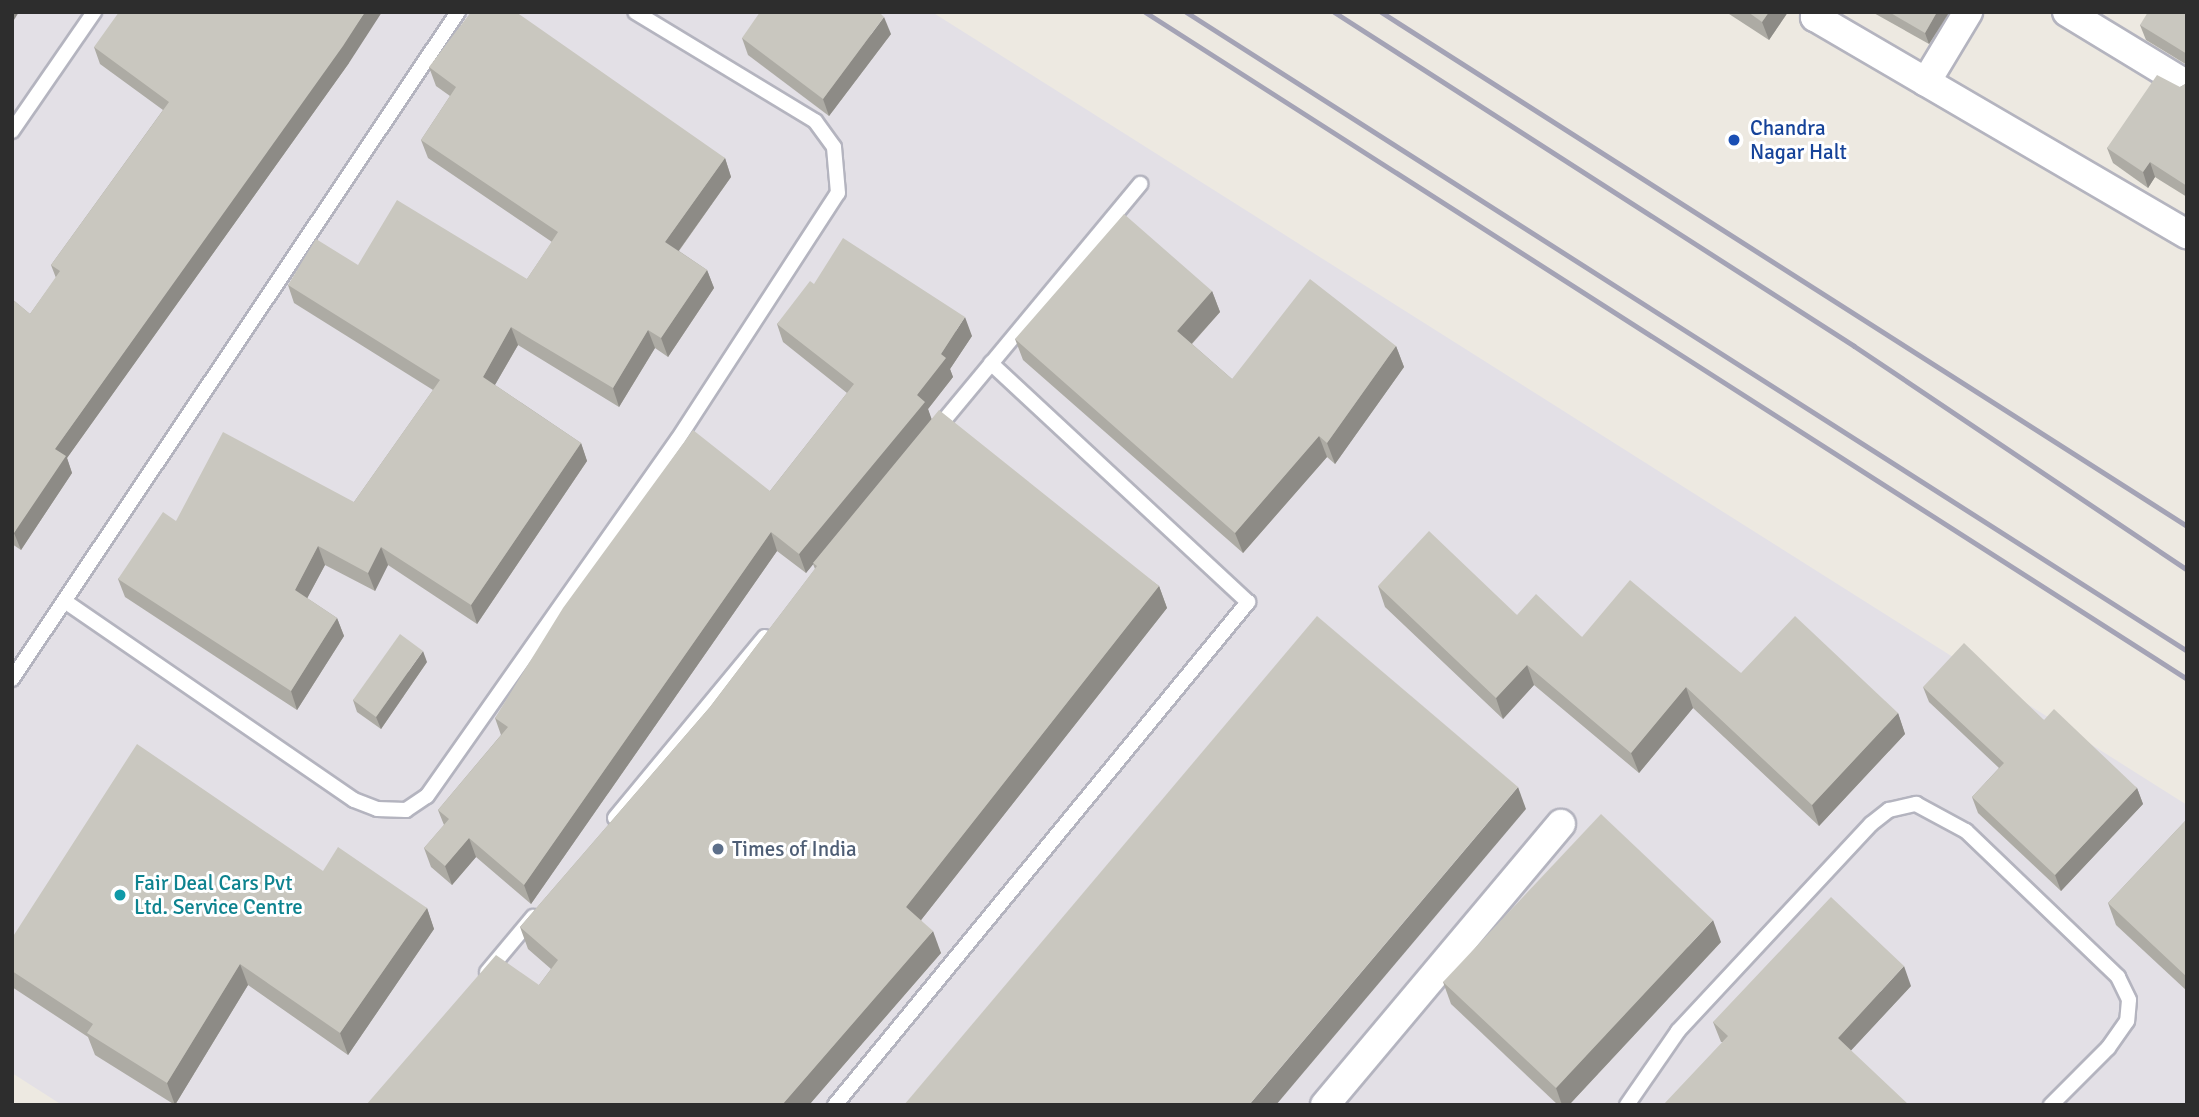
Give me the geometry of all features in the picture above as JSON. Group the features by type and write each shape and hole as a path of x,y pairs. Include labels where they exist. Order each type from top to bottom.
{"street":[{"path":"1818,12 1815,17 2187,234"},
{"path":"1926,82 1968,12"},
{"path":"2067,12 2187,85"},
{"path":"1325,1105 1561,824"}],"lane":[{"path":"12,131 94,12"},
{"path":"12,679 458,12"},
{"path":"66,602 354,800 377,810 406,810 427,796 685,428 838,193 834,147 815,121 635,12"},
{"path":"920,448 1140,184"},
{"path":"835,1105 1248,602 991,363"},
{"path":"604,831 780,618"},
{"path":"1627,1105 1678,1031 1871,824 1889,810 1916,804 1966,831 2118,977 2129,1000 2127,1021 2108,1048 2051,1105"},
{"path":"472,990 542,906"}],"shaded area":[{"path":"12,12 932,12 2187,805 2187,1105 62,1105 12,1073"}],"building":[{"path":"119,12 365,12 55,449 66,456 14,533 12,299 30,314 60,271 51,265 169,102 94,47"},
{"path":"471,12 516,12 725,158 665,242 707,270 661,338 648,330 613,388 511,327 483,377 581,443 471,605 381,547 368,573 318,546 295,590 337,618 291,691 118,579 163,512 176,521 223,432 354,502 440,380 288,285 316,239 358,265 397,200 527,279 558,232 421,140 456,87 429,67"},
{"path":"760,12 879,12 884,17 823,99 742,38"},
{"path":"1748,12 1769,12 1762,22"},
{"path":"1889,12 1937,12 1925,33"},
{"path":"2148,12 2187,12 2187,54 2140,25"},
{"path":"2157,75 2180,87 2187,83 2187,186 2150,162 2143,172 2107,148"},
{"path":"1124,214 1212,291 1177,331 1232,379 1310,279 1396,346 1327,443 1319,436 1235,533 1015,339"},
{"path":"843,238 965,317 941,354 946,358 917,395 925,402 799,554 771,532 524,885 469,838 445,866 424,848 449,819 438,810 508,727 495,718 563,608 693,430 770,491 854,384 777,324 810,281 814,284"},
{"path":"939,410 1159,586 906,907 933,931 782,1105 366,1105 496,955 539,985 558,960 520,927 710,707 817,566 813,563"},
{"path":"1429,531 1517,615 1536,594 1582,637 1630,580 1741,673 1795,616 1898,713 1812,805 1686,687 1631,753 1527,665 1496,698 1378,586"},
{"path":"1317,616 1518,787 1249,1105 904,1105"},
{"path":"400,634 423,651 376,717 353,700"},
{"path":"1964,643 2044,720 2054,709 2137,788 2055,875 1972,797 2004,763 1923,687"},
{"path":"137,744 323,871 338,847 427,908 340,1033 240,964 167,1083 87,1033 93,1024 12,971 12,938"},
{"path":"1601,814 1713,920 1556,1088 1443,982"},
{"path":"2187,819 2187,977 2108,903"},
{"path":"1831,897 1904,966 1838,1038 1909,1105 1663,1105 1728,1036 1713,1022"}],"railway":[{"path":"1145,12 2187,679"},
{"path":"1186,12 2187,651"},
{"path":"1334,12 1854,346 2187,570"},
{"path":"1381,12 2187,526"}],"place":[{"name":"Chandra Nagar Halt","path":"1734,140"},
{"name":"Times of India","path":"718,849"},
{"name":"Fair Deal Cars Pvt Ltd. Service Centre","path":"120,895"}]}
